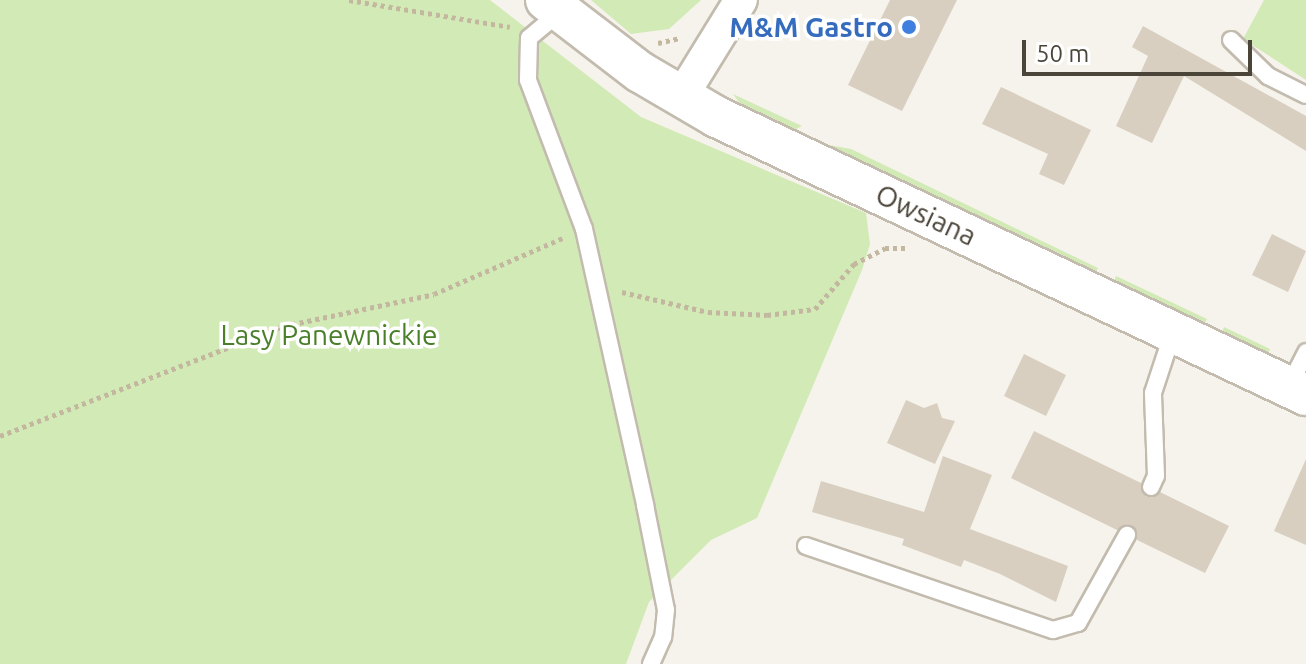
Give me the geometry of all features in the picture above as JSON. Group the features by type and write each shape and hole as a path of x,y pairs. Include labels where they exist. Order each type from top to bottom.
{"street":[{"path":"681,97 741,0"},
{"name":"Owsiana","path":"553,6 681,97 1297,391"}],"lane":[{"name":"Owsiana","path":"553,6 529,38 528,80 584,229 666,610 663,637 651,664"},
{"path":"1231,40 1259,70 1306,95"},
{"path":"1151,487 1156,476 1153,393 1173,332"},
{"path":"1297,391 1306,352"},
{"path":"806,546 1053,630 1078,623 1127,535"}],"path":[{"path":"349,0 514,28"},
{"path":"0,436 284,326 434,294 584,229"},
{"path":"596,286 708,312 767,315 815,309 854,264 885,248 926,249"}],"green space":[{"name":"Lasy Panewnickie","path":"0,0 490,0 641,117 866,213 870,244 862,270 757,518 711,540 649,602 626,664 0,664"},
{"path":"591,0 701,0 669,29 631,34"},
{"path":"1264,0 1306,0 1306,80 1243,39"},
{"path":"733,94 802,126 788,133 743,108"},
{"path":"829,145 851,149 1098,268 1094,277 832,154"},
{"path":"1116,276 1207,319 1202,329 1112,286"},
{"path":"1224,327 1270,349 1266,358 1220,337"}],"building":[{"path":"890,0 957,0 902,111 848,85"},
{"path":"1143,26 1306,116 1306,151 1184,76 1152,143 1116,126 1148,56 1132,47"},
{"path":"1001,87 1091,130 1064,185 1039,174 1048,154 982,124"},
{"path":"1272,234 1306,251 1288,292 1252,275"},
{"path":"1024,354 1066,375 1046,416 1004,396"},
{"path":"906,400 924,408 937,403 942,418 955,421 935,464 887,443"},
{"path":"1034,431 1141,483 1146,497 1160,492 1229,526 1205,573 1137,540 1132,525 1117,530 1011,478"},
{"path":"943,456 992,475 970,529 1068,566 1056,602 964,560 961,567 902,545 904,539 812,512 821,481 924,512"},
{"path":"1306,459 1306,545 1274,531"}],"place":[{"name":"M&M Gastro","path":"909,27"}]}
